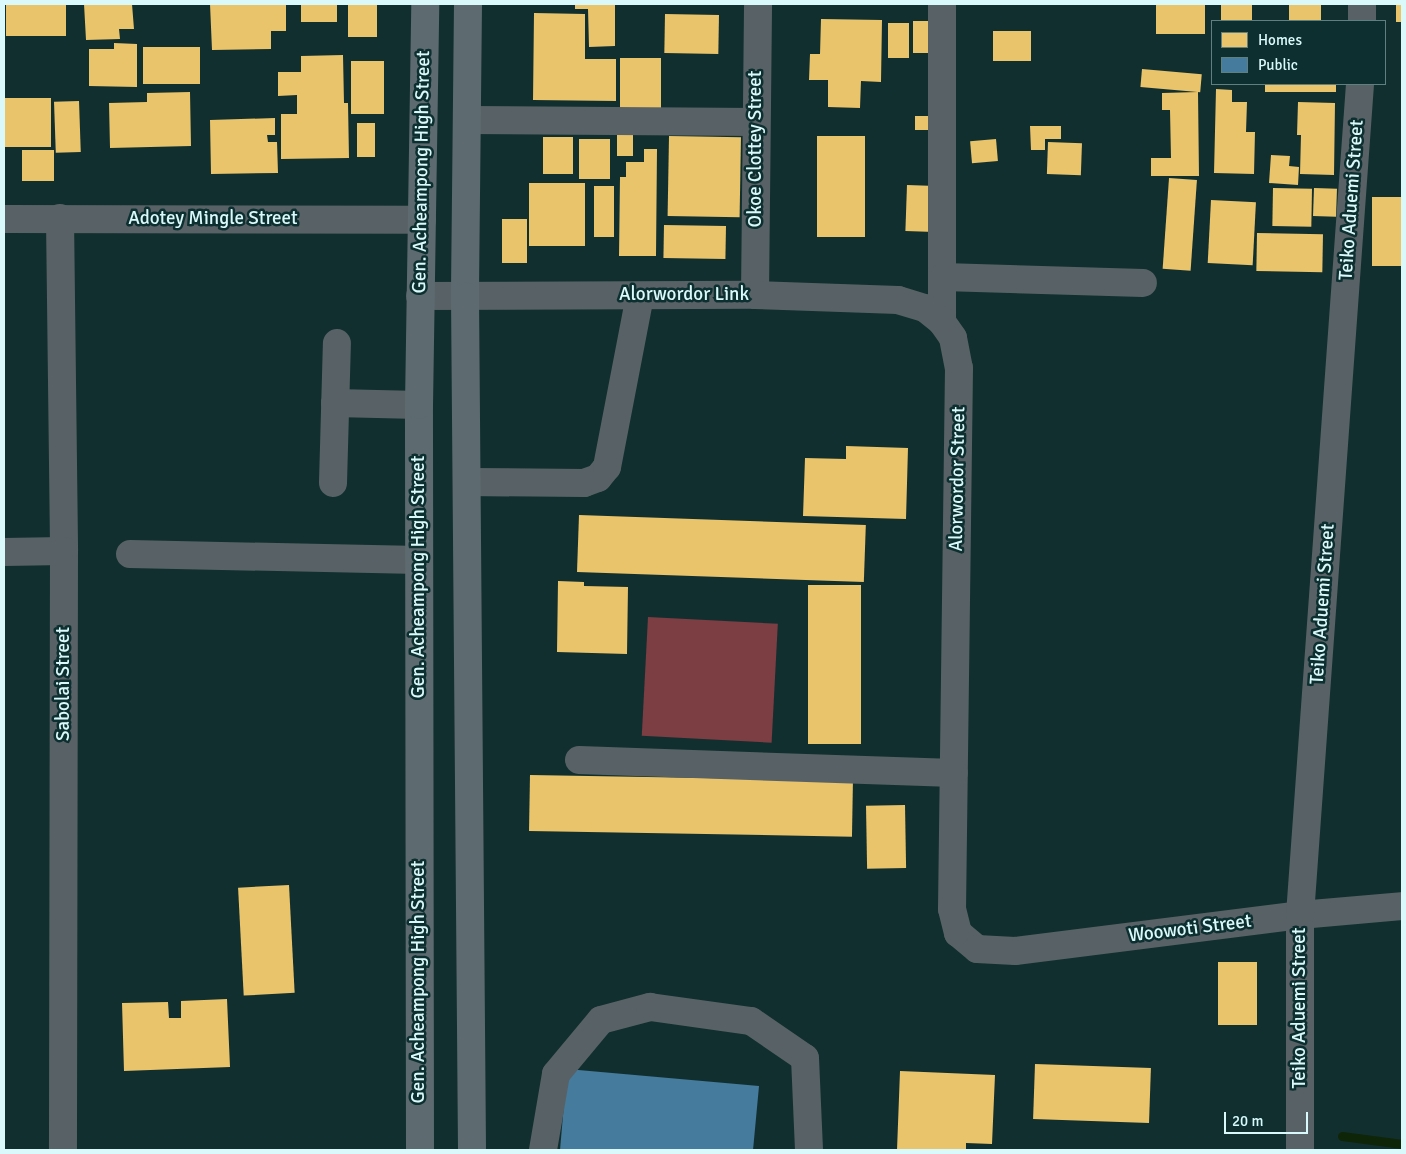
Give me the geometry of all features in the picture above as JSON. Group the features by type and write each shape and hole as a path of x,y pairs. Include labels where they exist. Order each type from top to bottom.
{"main road":[{"name":"Gen. Acheampong High Street","path":"420,1150 419,405 425,4"},
{"path":"468,4 465,296 472,1150"}],"street":[{"name":"Okoe Clottey Street","path":"755,295 758,4"},
{"path":"942,4 942,322"},
{"path":"1362,4 1362,20"},
{"name":"Teiko Aduemi Street","path":"1299,1138 1300,915 1360,85"},
{"path":"467,120 756,122"},
{"name":"Sabolai Street","path":"60,218 64,551 63,1150"},
{"name":"Adotey Mingle Street","path":"4,219 422,220"},
{"path":"943,277 1143,282"},
{"name":"Alorwordor Link","path":"420,296 755,295 898,300 925,308 942,322"},
{"path":"467,482 584,483 598,478 607,467 640,296"},
{"name":"Alorwordor Street","path":"942,322 953,338 959,368 952,909 958,933 978,949"},
{"path":"333,483 336,343"},
{"path":"335,404 419,405"},
{"path":"4,552 64,551"},
{"path":"130,554 419,560"},
{"path":"579,760 954,773"},
{"name":"Woowoti Street","path":"978,949 1015,951 1300,915 1402,906"},
{"path":"543,1150 556,1074 601,1020 650,1007 751,1021 805,1058 808,1150"}],"shaded area":[{"path":"648,617 778,624 772,743 642,736"}],"building: Homes":[{"path":"6,4 66,4 66,36 6,36"},
{"path":"84,4 132,4 134,29 119,29 120,39 86,40"},
{"path":"210,4 286,4 286,31 271,31 271,49 212,50"},
{"path":"301,4 337,4 337,22 301,22"},
{"path":"348,4 377,4 377,37 348,37"},
{"path":"575,4 615,4 615,46 589,47 588,9 575,9"},
{"path":"1156,4 1205,4 1205,34 1156,34"},
{"path":"1221,4 1252,4 1252,20 1221,20"},
{"path":"1396,4 1402,4 1402,22 1396,22"},
{"path":"1289,5 1321,5 1321,20 1289,20"},
{"path":"534,13 585,14 585,59 616,59 616,101 533,100"},
{"path":"665,14 719,15 718,54 664,53"},
{"path":"821,19 882,20 881,82 861,81 860,108 828,107 828,80 809,80 810,54 820,54"},
{"path":"913,21 936,21 936,53 913,53"},
{"path":"888,23 909,23 909,58 888,58"},
{"path":"993,31 1031,31 1031,61 993,61"},
{"path":"114,43 137,44 137,87 89,86 89,49 114,49"},
{"path":"143,47 200,47 200,84 143,84"},
{"path":"343,55 344,103 348,103 349,158 281,159 281,114 297,114 297,95 278,96 278,72 301,72 301,56"},
{"path":"620,58 661,58 661,118 620,118"},
{"path":"351,61 384,61 384,114 351,114"},
{"path":"1142,69 1202,74 1200,92 1140,87"},
{"path":"1265,85 1336,85 1336,92 1265,92"},
{"path":"1216,89 1232,90 1232,102 1247,102 1246,132 1255,132 1254,174 1214,173"},
{"path":"190,92 191,146 110,148 109,103 147,102 147,93"},
{"path":"1198,92 1199,176 1151,176 1151,158 1171,158 1170,110 1162,110 1162,93"},
{"path":"4,98 51,98 51,147 4,147"},
{"path":"79,101 81,152 56,153 54,102"},
{"path":"1298,102 1335,103 1334,175 1300,174 1301,135 1297,135"},
{"path":"915,116 930,116 930,130 915,130"},
{"path":"275,118 275,135 267,135 268,142 277,142 278,173 211,174 210,120"},
{"path":"357,123 375,123 375,157 357,157"},
{"path":"1030,126 1061,126 1061,139 1045,139 1045,150 1031,150"},
{"path":"617,133 633,133 633,156 617,156"},
{"path":"669,136 741,137 740,217 668,216"},
{"path":"817,136 865,136 865,237 817,237"},
{"path":"543,137 573,137 573,174 543,174"},
{"path":"579,139 610,139 610,179 579,179"},
{"path":"996,139 998,161 972,163 970,141"},
{"path":"1048,142 1082,143 1081,175 1047,174"},
{"path":"644,149 657,149 656,256 619,256 620,177 626,177 626,162 644,162"},
{"path":"22,150 54,150 54,181 22,181"},
{"path":"1271,155 1290,156 1289,166 1299,167 1298,185 1269,183"},
{"path":"1169,178 1197,180 1191,271 1163,269"},
{"path":"529,183 585,183 585,246 529,246"},
{"path":"907,185 936,186 934,232 905,231"},
{"path":"594,186 614,186 614,237 594,237"},
{"path":"1273,188 1312,189 1311,227 1272,226"},
{"path":"1314,188 1337,189 1336,217 1313,216"},
{"path":"1372,197 1402,197 1402,266 1372,266"},
{"path":"1211,200 1256,202 1253,265 1208,263"},
{"path":"502,219 527,219 527,263 502,263"},
{"path":"664,225 726,226 725,259 663,258"},
{"path":"1257,233 1323,234 1322,272 1256,271"},
{"path":"846,446 908,448 906,519 803,516 805,458 846,459"},
{"path":"579,515 866,525 864,582 577,572"},
{"path":"558,581 584,582 584,586 628,587 627,654 557,652"},
{"path":"808,585 861,585 861,744 808,744"},
{"path":"530,775 853,781 852,837 529,831"},
{"path":"905,805 906,868 867,869 866,806"},
{"path":"289,885 295,993 244,996 238,888"},
{"path":"1218,962 1257,962 1257,1025 1218,1025"},
{"path":"227,999 230,1067 124,1071 122,1003 168,1002 169,1018 181,1018 181,1001"},
{"path":"1035,1064 1151,1068 1149,1123 1033,1119"},
{"path":"900,1071 995,1075 992,1144 966,1143 966,1150 897,1150"}],"building: Public":[{"path":"567,1069 759,1086 753,1150 560,1150"}],"waterway":[{"path":"1342,1136 1402,1144"}]}
